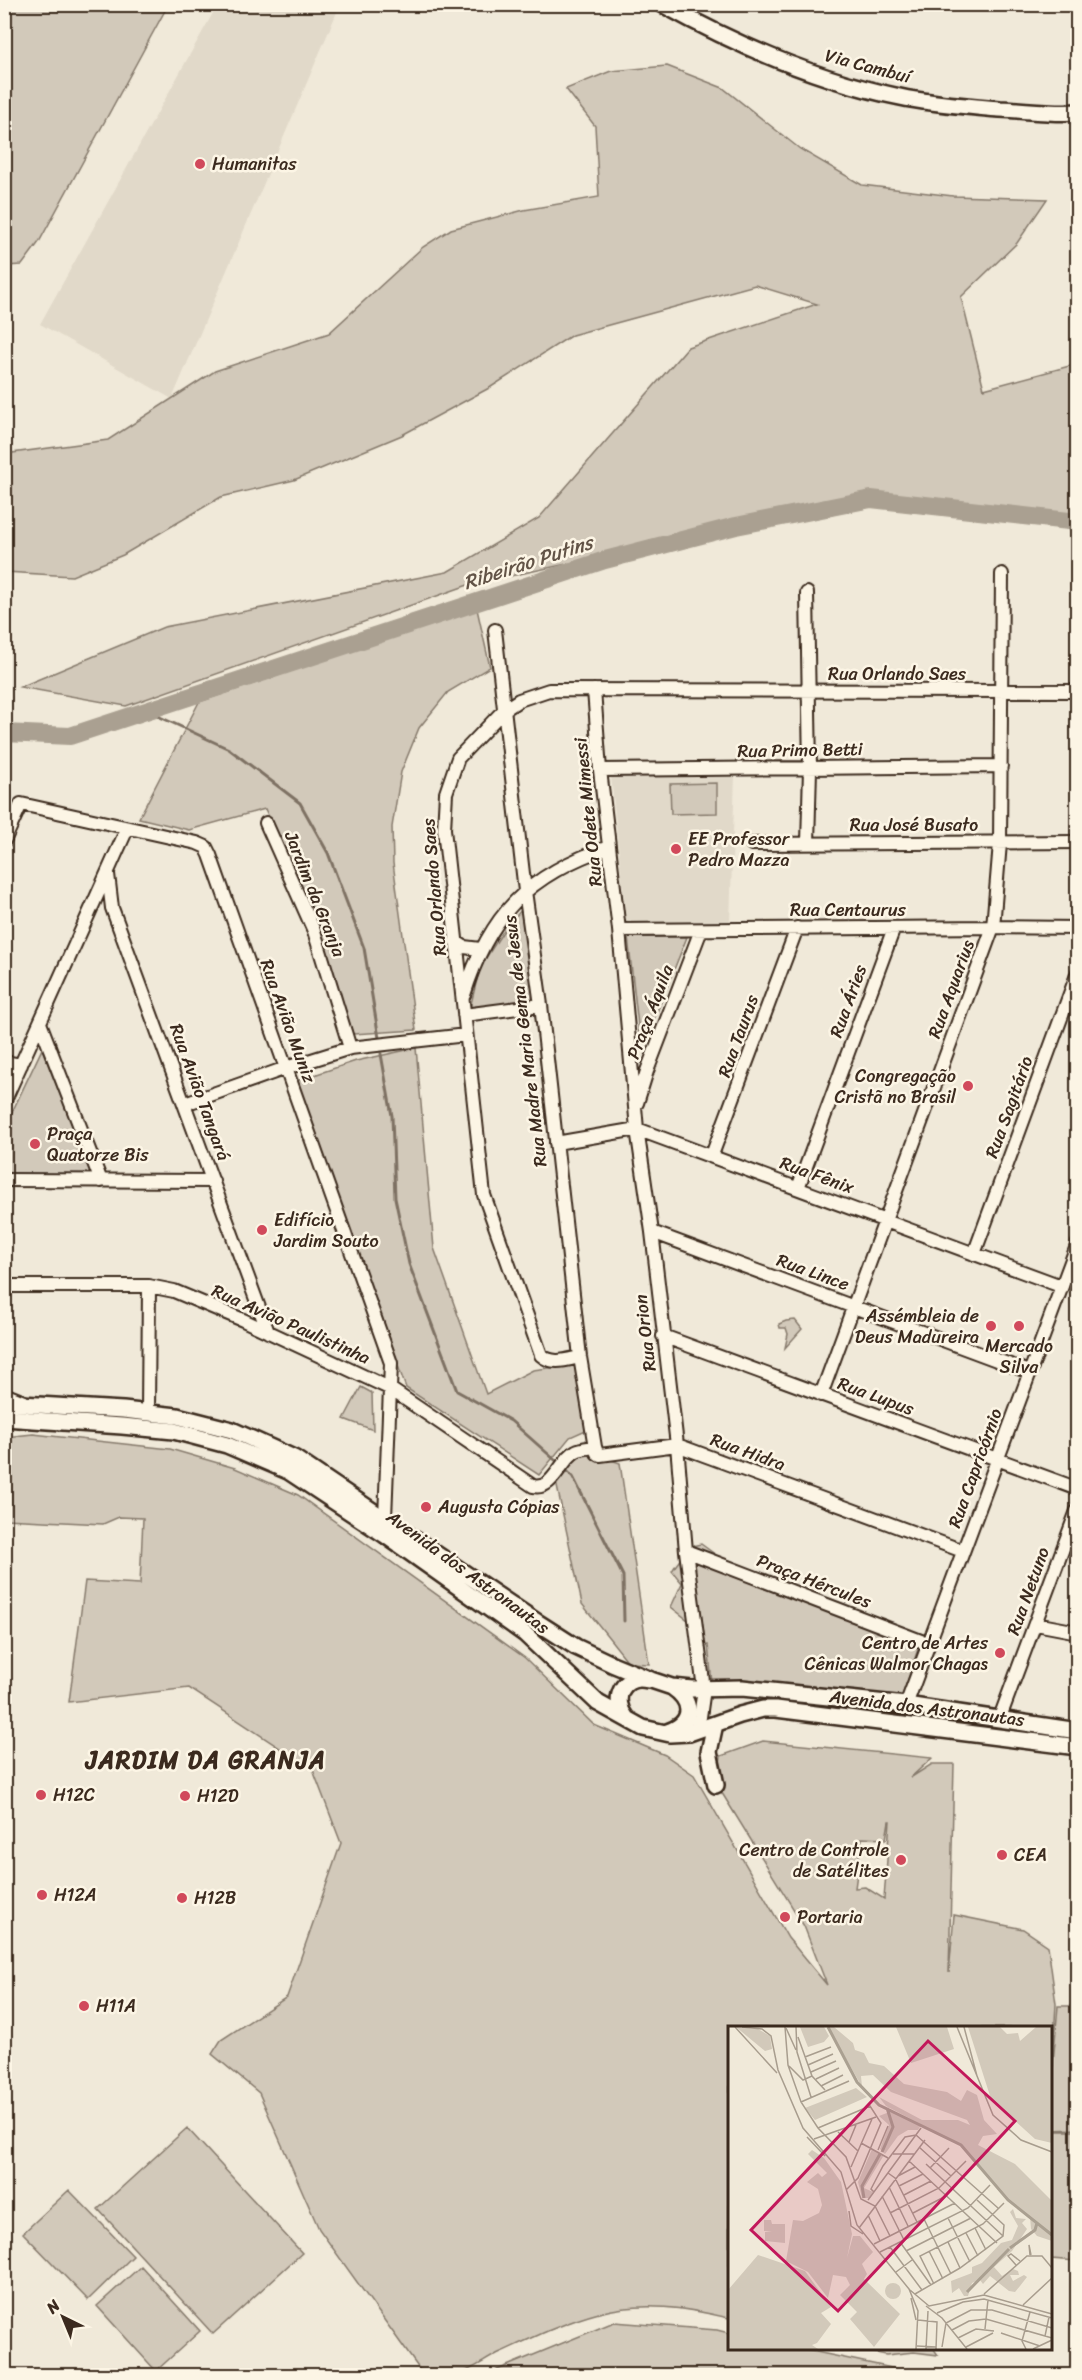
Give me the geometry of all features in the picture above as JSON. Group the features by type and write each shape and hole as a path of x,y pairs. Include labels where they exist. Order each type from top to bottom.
{"main road":[{"name":"Via Cambuí","path":"662,4 699,25 761,53 830,78 901,97 987,108 1077,112"},
{"name":"Avenida dos Astronautas","path":"4,1402 177,1416 232,1430 303,1463 566,1641 651,1680 672,1686 704,1689 742,1688 906,1706 1077,1731"},
{"name":"Avenida dos Astronautas","path":"4,1420 32,1420 174,1431 227,1445 288,1471 385,1534 525,1634 598,1703 643,1728 662,1733 680,1734 751,1712 776,1709 1077,1747"},
{"path":"626,1718 619,1704 622,1687 632,1680 651,1680"},
{"path":"662,1733 676,1729 687,1718 688,1711 684,1697 672,1686"},
{"path":"715,1724 709,1752 716,1785"}],"street":[{"name":"Rua Aquarius","path":"821,1395 993,927 1000,843 1002,574"},
{"path":"807,592 810,769 808,843"},
{"name":"Rua Madre Maria Gema de Jesus","path":"495,630 525,891 541,1005 580,1358 595,1447"},
{"name":"Rua Orlando Saes","path":"580,1358 554,1361 546,1360 541,1355 484,1195 444,829 446,793 458,758 504,710 519,700 549,690 1077,691"},
{"name":"Rua Odete Mimessi","path":"594,690 600,770 619,930"},
{"name":"Rua Primo Betti","path":"600,770 1001,766"},
{"name":"Rua Avião Muniz","path":"4,841 21,804 197,843 206,847 391,1363 385,1518"},
{"name":"Jardim da Granja","path":"266,823 314,931 350,1048"},
{"path":"4,1102 127,829"},
{"name":"Rua José Busato","path":"752,844 1077,842"},
{"path":"463,999 480,949 504,912 525,891 553,871 583,856 609,847"},
{"name":"Rua Avião Tangará","path":"108,874 112,908 254,1288 268,1332"},
{"path":"93,907 112,908"},
{"name":"Rua Taurus","path":"712,1155 797,928"},
{"name":"Rua Áries","path":"798,1188 894,928"},
{"name":"Rua Centaurus","path":"619,930 1077,928"},
{"name":"Rua Orion","path":"619,930 637,1129 652,1232 686,1551 704,1689 700,1717 695,1730"},
{"name":"Praça Áquila","path":"636,1108 647,1071 701,930"},
{"path":"455,941 464,946 480,949"},
{"name":"Rua Sagitário","path":"974,1254 1077,972"},
{"path":"464,1015 541,1005"},
{"path":"40,1023 101,1181"},
{"path":"185,1104 350,1048 466,1035"},
{"path":"4,1062 21,1065"},
{"path":"630,1065 647,1071"},
{"name":"Rua Fênix","path":"556,1143 637,1129 1061,1286"},
{"path":"4,1180 213,1181"},
{"name":"Rua Lince","path":"652,1232 1029,1372"},
{"name":"Rua Capricórnio","path":"906,1706 1077,1243"},
{"name":"Rua Avião Paulistinha","path":"4,1286 149,1286 174,1291 243,1320 389,1389 533,1486 541,1488 547,1485 565,1461 578,1449 595,1447"},
{"path":"148,1413 149,1286"},
{"path":"243,1320 253,1305 254,1288"},
{"name":"Rua Lupus","path":"663,1336 1077,1489"},
{"path":"4,1394 28,1404"},
{"name":"Rua Hidra","path":"595,1447 600,1455 676,1445 963,1551"},
{"name":"Rua Netuno","path":"999,1720 1073,1535 1077,1508"},
{"name":"Praça Hércules","path":"686,1551 929,1644"},
{"path":"1036,1624 1077,1632"}],"shaded area":[{"path":"5,4 168,5 39,242 22,265 5,266"},
{"name":"Humanitas","path":"218,4 340,5 172,399 40,324"},
{"path":"667,66 723,88 800,149 862,185 953,196 1047,199 1017,243 961,297 984,389 1077,364 1077,522 871,499 468,585 126,706 20,687 164,627 447,572 539,518 688,347 817,304 755,285 572,335 491,387 402,435 294,480 221,497 123,555 72,576 5,572 5,454 108,440 215,371 329,333 423,247 451,229 524,210 599,197 595,126 566,89 611,71"},
{"path":"477,609 490,667 448,692 419,728 401,772 392,827 393,863 416,1030 353,1034 318,923 265,809 189,830 139,818 199,702"},
{"name":"EE Professor Pedro Mazza","path":"735,775 730,922 626,922 611,777"},
{"path":"717,783 717,813 671,814 670,784"},
{"path":"525,906 534,1000 470,1008 480,967 506,927"},
{"path":"628,937 687,937 641,1052"},
{"path":"416,1048 434,1248 486,1394 533,1370 578,1364 588,1429 570,1437 539,1475 406,1388 296,1081 356,1061"},
{"path":"42,1049 93,1177 5,1175 5,1127"},
{"path":"795,1320 802,1329 785,1348 788,1334 786,1328 780,1328 779,1324"},
{"path":"361,1387 372,1393 373,1430 344,1419"},
{"path":"33,1434 170,1449 235,1468 298,1495 525,1658 594,1725 665,1755 694,1775 788,1938 827,1985 804,1926 717,1785 721,1756 763,1741 932,1758 910,1778 932,1764 954,1764 949,1973 954,1915 1023,1929 1048,1946 1056,2004 1052,2070 1052,2026 728,2026 728,2318 664,2307 615,2309 549,2331 456,2375 443,2376 420,2370 319,2229 259,2093 212,2054 221,2040 287,1997 341,1843 313,1770 189,1688 69,1702 85,1581 140,1584 143,1518 119,1517 103,1524 5,1519 5,1437","holes":["890,1821 884,1899 865,1887 855,1888 862,1838 886,1839"]},
{"path":"584,1451 620,1463 649,1664 629,1663 582,1604 555,1477"},
{"path":"701,1544 723,1560 722,1572 919,1646 902,1697 725,1682 712,1683 708,1645 694,1650 689,1621 671,1607 682,1583 672,1571 687,1547"},
{"path":"1058,2006 1077,2006 1077,2129 1052,2130 1052,2075"},
{"path":"187,2128 302,2253 213,2334 98,2209"},
{"path":"1052,2131 1077,2131 1077,2261 1052,2259"},
{"path":"69,2190 133,2256 88,2300 23,2233"},
{"path":"141,2266 200,2331 156,2371 97,2306"},
{"path":"614,2322 717,2330 728,2333 728,2350 807,2350 925,2375 485,2375"},
{"path":"862,2350 935,2350 938,2355 914,2352 886,2355"}],"waterway":[{"name":"Ribeirão Putins","path":"4,733 70,736 605,560 736,526 871,499 1078,522"},
{"path":"147,711 229,749 300,803 328,853 364,948 379,1038"},
{"path":"381,1054 392,1116 395,1198 409,1264 457,1391 511,1421 555,1460"},
{"path":"567,1471 573,1477 623,1576 624,1621"}],"place":[{"name":"Humanitas","path":"200,164"},
{"name":"EE Professor Pedro Mazza","path":"676,849"},
{"name":"Congregação Cristã no Brasil","path":"968,1086"},
{"name":"Praça Quatorze Bis","path":"35,1144"},
{"name":"Edifício Jardim Souto","path":"262,1230"},
{"name":"Assémbleia de Deus Madureira","path":"991,1326"},
{"name":"Mercado Silva","path":"1019,1326"},
{"name":"Augusta Cópias","path":"426,1507"},
{"name":"Centro de Artes Cênicas Walmor Chagas","path":"1000,1653"},
{"name":"H12C","path":"41,1795"},
{"name":"H12D","path":"185,1796"},
{"name":"CEA","path":"1002,1855"},
{"name":"Centro de Controle de Satélites","path":"901,1860"},
{"name":"H12A","path":"42,1895"},
{"name":"H12B","path":"182,1898"},
{"name":"Portaria","path":"785,1917"},
{"name":"H11A","path":"84,2006"}],"district":[{"name":"JARDIM DA GRANJA","path":"206,1760"}]}
